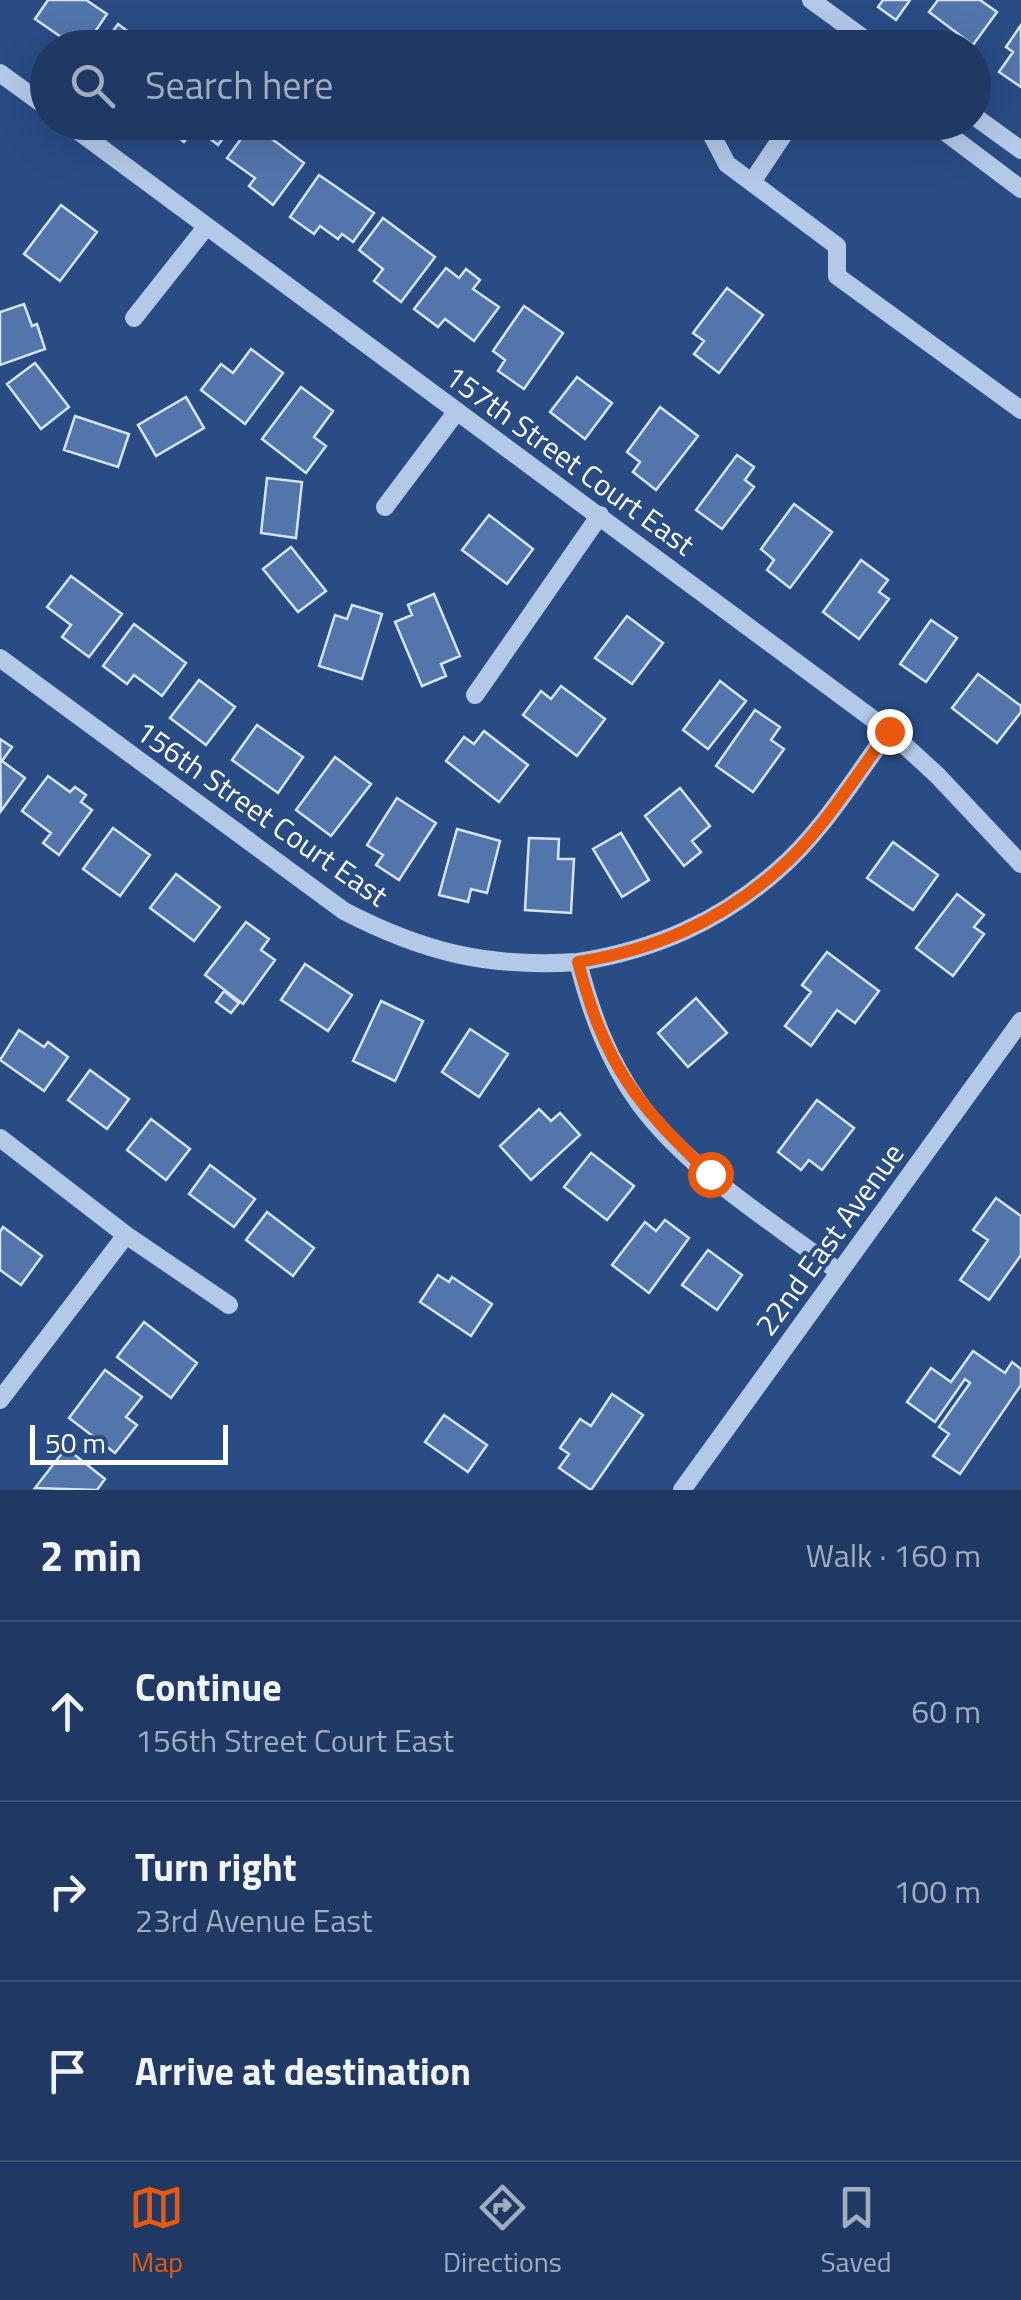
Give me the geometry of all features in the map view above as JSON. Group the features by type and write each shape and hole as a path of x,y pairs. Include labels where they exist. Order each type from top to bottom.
{"street":[{"path":"811,0 853,30"},
{"path":"0,73 30,95"},
{"path":"991,128 1021,150"},
{"name":"157th Street Court East","path":"90,140 889,731 937,775 1021,864"},
{"path":"714,140 727,164 837,246 837,276 1021,410"},
{"path":"752,182 780,140"},
{"path":"956,140 1021,189"},
{"path":"134,318 206,227"},
{"path":"385,507 456,411"},
{"path":"474,696 600,515"},
{"name":"156th Street Court East","path":"0,658 344,911 388,934 477,961 528,966 617,956 662,943 721,912 778,870 811,836 889,731"},
{"path":"578,962 590,1010 605,1045 642,1106 710,1174 840,1272"},
{"name":"22nd East Avenue","path":"682,1490 1021,1021"},
{"path":"0,1138 126,1235 229,1306"},
{"path":"0,1400 126,1235"}],"building":[{"path":"48,0 86,0 107,14 96,30 51,30 35,19"},
{"path":"883,0 910,0 896,20 878,7"},
{"path":"938,0 980,0 997,12 984,30 953,30 929,12"},
{"path":"1021,25 1021,87 999,72 1013,52 1006,47"},
{"path":"240,140 273,140 304,163 273,205 249,186 255,178 227,158"},
{"path":"319,175 374,213 353,242 342,234 338,239 320,226 314,234 290,217"},
{"path":"61,205 97,232 60,281 24,254"},
{"path":"383,218 435,257 401,302 374,281 383,269 359,250"},
{"path":"446,268 459,278 466,269 480,280 473,289 499,307 474,341 445,319 438,327 414,309"},
{"path":"727,288 763,315 719,373 694,354 704,341 693,333"},
{"path":"24,304 32,326 37,324 45,349 0,365 0,312"},
{"path":"524,306 563,333 524,389 498,371 505,360 493,351"},
{"path":"251,349 283,373 245,424 201,390 221,364 233,373"},
{"path":"35,363 69,407 41,429 7,384"},
{"path":"577,377 612,403 585,439 550,412"},
{"path":"301,387 333,411 314,437 326,446 306,473 262,439"},
{"path":"186,397 204,428 156,456 138,425"},
{"path":"660,407 698,436 656,490 633,472 640,462 627,452"},
{"path":"75,416 129,434 118,467 64,450"},
{"path":"737,455 754,467 745,480 754,487 722,529 696,510"},
{"path":"267,478 302,482 296,538 261,533"},
{"path":"794,504 832,532 790,588 767,570 774,560 761,549"},
{"path":"489,515 533,549 507,584 462,550"},
{"path":"291,547 326,591 298,612 263,569"},
{"path":"861,560 888,580 879,592 889,599 859,639 823,612"},
{"path":"71,576 122,614 89,657 62,637 71,625 47,607"},
{"path":"434,594 460,656 441,664 446,676 422,686 395,622 412,615 408,605"},
{"path":"352,605 382,614 362,679 319,666 335,615 347,619"},
{"path":"627,616 663,643 632,684 595,658"},
{"path":"931,620 957,638 926,682 900,664"},
{"path":"134,624 186,663 162,696 134,675 127,684 103,666"},
{"path":"978,674 1021,706 1021,712 997,743 952,708"},
{"path":"199,680 235,707 206,745 170,718"},
{"path":"720,681 746,701 708,749 683,730"},
{"path":"561,686 605,719 577,756 523,715 541,691 551,699"},
{"path":"755,710 780,727 771,740 784,749 753,792 716,766"},
{"path":"257,725 303,757 278,793 232,760"},
{"path":"484,731 528,765 499,802 446,761 464,737 474,744"},
{"path":"0,739 12,747 2,761 25,778 1,811"},
{"path":"335,757 371,784 331,836 296,810"},
{"path":"48,776 70,792 75,787 86,795 81,802 92,810 59,855 43,843 51,833 22,811"},
{"path":"680,788 710,826 692,841 701,852 684,866 645,816"},
{"path":"397,798 436,823 399,880 376,865 383,855 367,845"},
{"path":"113,828 150,855 120,896 83,869"},
{"path":"457,829 500,841 487,893 471,889 468,902 439,895"},
{"path":"621,833 649,880 622,897 593,849"},
{"path":"529,838 559,839 558,859 574,859 571,913 525,910"},
{"path":"893,842 938,875 913,910 867,878"},
{"path":"176,874 220,907 194,941 150,908"},
{"path":"957,894 984,915 974,927 984,934 953,976 916,948"},
{"path":"246,922 269,939 261,950 275,960 243,1004 205,975"},
{"path":"827,952 879,991 855,1023 837,1010 811,1046 785,1026 811,992 802,985"},
{"path":"305,964 352,995 328,1031 281,1000"},
{"path":"224,991 239,1003 231,1013 216,1002"},
{"path":"696,998 727,1033 688,1067 658,1033"},
{"path":"381,1001 423,1021 395,1081 353,1061"},
{"path":"470,1029 508,1054 479,1097 442,1072"},
{"path":"19,1030 44,1047 48,1042 68,1057 44,1091 0,1060"},
{"path":"90,1070 129,1099 107,1129 68,1100"},
{"path":"817,1100 854,1128 822,1170 809,1160 801,1170 778,1152"},
{"path":"539,1109 551,1121 560,1113 580,1135 531,1180 500,1146"},
{"path":"151,1119 190,1149 166,1180 127,1150"},
{"path":"591,1153 634,1186 607,1220 564,1187"},
{"path":"210,1165 255,1199 234,1227 189,1194"},
{"path":"996,1198 1021,1216 1021,1255 989,1300 960,1280 988,1240 973,1230"},
{"path":"267,1212 314,1248 293,1276 246,1240"},
{"path":"665,1220 689,1238 649,1293 612,1265 645,1222 656,1231"},
{"path":"3,1227 42,1256 21,1285 0,1270"},
{"path":"708,1250 742,1275 717,1310 682,1285"},
{"path":"438,1275 449,1282 452,1277 492,1304 471,1336 420,1302"},
{"path":"144,1322 197,1363 171,1398 117,1357"},
{"path":"973,1351 1005,1373 1012,1362 1021,1369 1021,1385 960,1474 933,1456 949,1434 939,1427 970,1383 965,1379 935,1422 907,1402 931,1368 951,1382"},
{"path":"105,1370 142,1397 126,1417 137,1425 115,1453 69,1418"},
{"path":"612,1394 643,1415 591,1490 559,1468 569,1454 560,1448 580,1419 591,1426"},
{"path":"444,1415 487,1445 468,1472 425,1442"},
{"path":"66,1448 105,1479 97,1490 35,1488"}],"route":[{"path":"710,1174 667,1134 627,1085 590,1010 578,962 662,943 721,912 778,870 811,836 889,731"}]}
